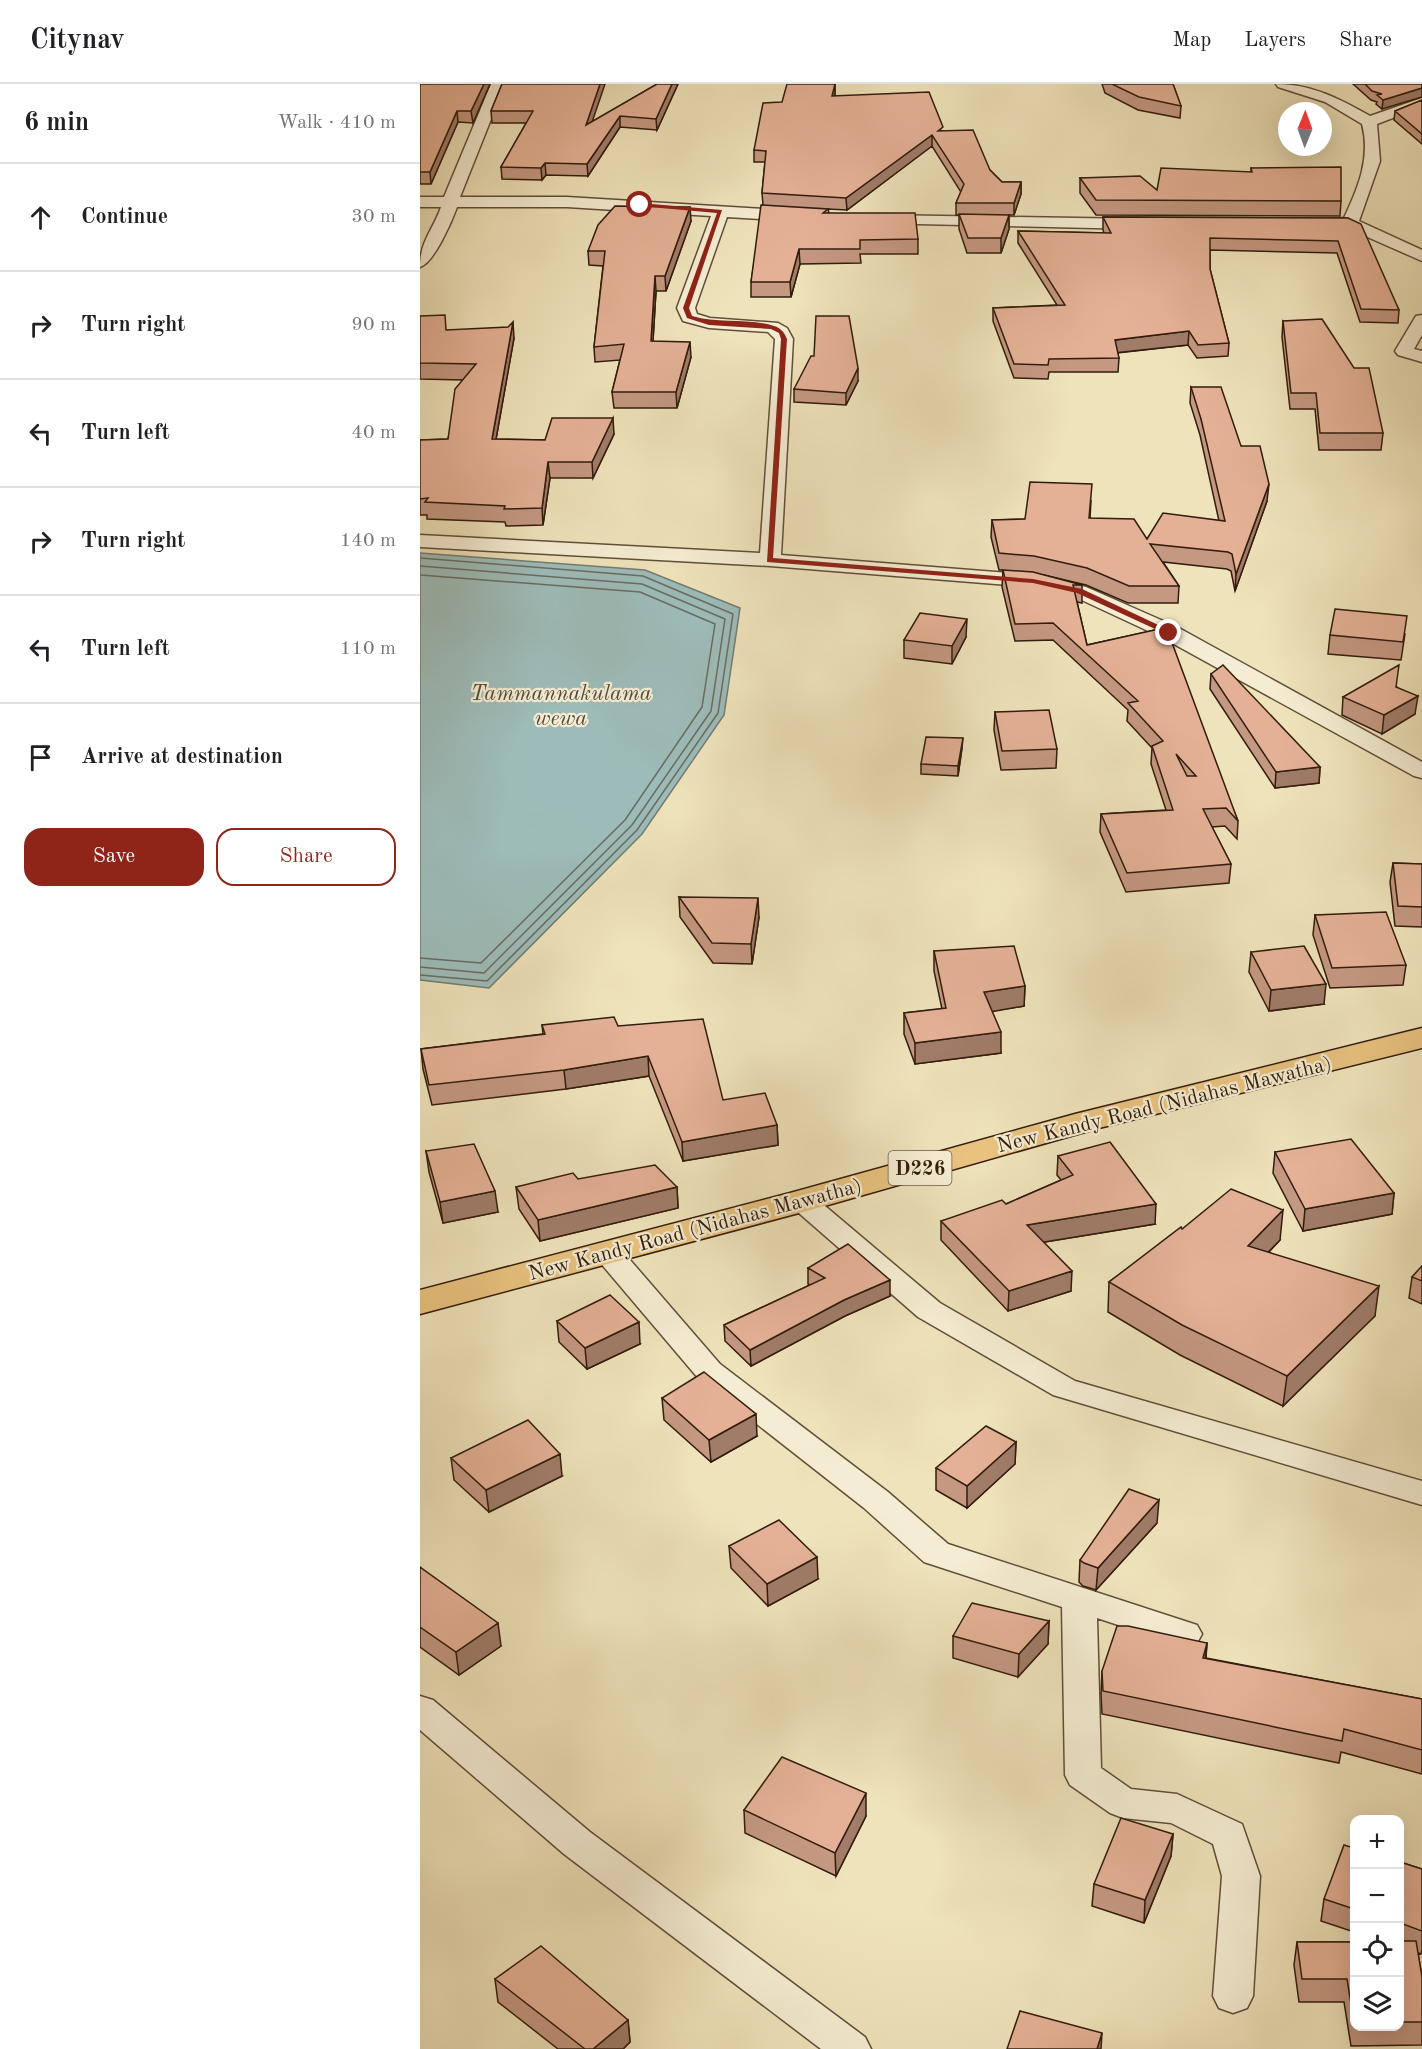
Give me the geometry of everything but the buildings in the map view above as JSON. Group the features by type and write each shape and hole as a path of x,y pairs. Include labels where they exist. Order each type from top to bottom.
{"main road":[{"name":"New Kandy Road (Nidahas Mawatha)","path":"420,1302 802,1201 1087,1121 1422,1038"}],"street":[{"path":"420,262 443,224 450,201 498,84"},
{"path":"1283,84 1329,99 1369,122 1375,150 1369,179 1350,223"},
{"path":"1369,122 1422,102"},
{"path":"420,202 567,202 812,217"},
{"path":"720,211 686,308 689,317 709,323 772,327 781,332 784,339 770,560"},
{"path":"869,220 1153,224"},
{"path":"1315,223 1350,223 1422,256"},
{"path":"1422,320 1404,351 1422,357"},
{"path":"420,541 770,560 1033,581 1079,591 1169,633 1422,771"},
{"path":"802,1201 929,1310 1064,1388 1422,1493"},
{"path":"608,1253 709,1371 876,1500 936,1553 1185,1634"},
{"path":"1079,1599 1083,1775 1123,1803 1177,1809 1229,1835 1241,1876 1233,1996"},
{"path":"420,1710 577,1843 851,2049"}],"water":[{"name":"Tammannakulama wewa","path":"420,553 645,570 740,608 724,715 642,834 489,988 420,980"}],"route":[{"path":"640,205 720,211 686,308 689,317 709,323 758,324 772,327 781,332 784,339 770,560 1033,581 1079,591 1118,607 1169,633"}]}
